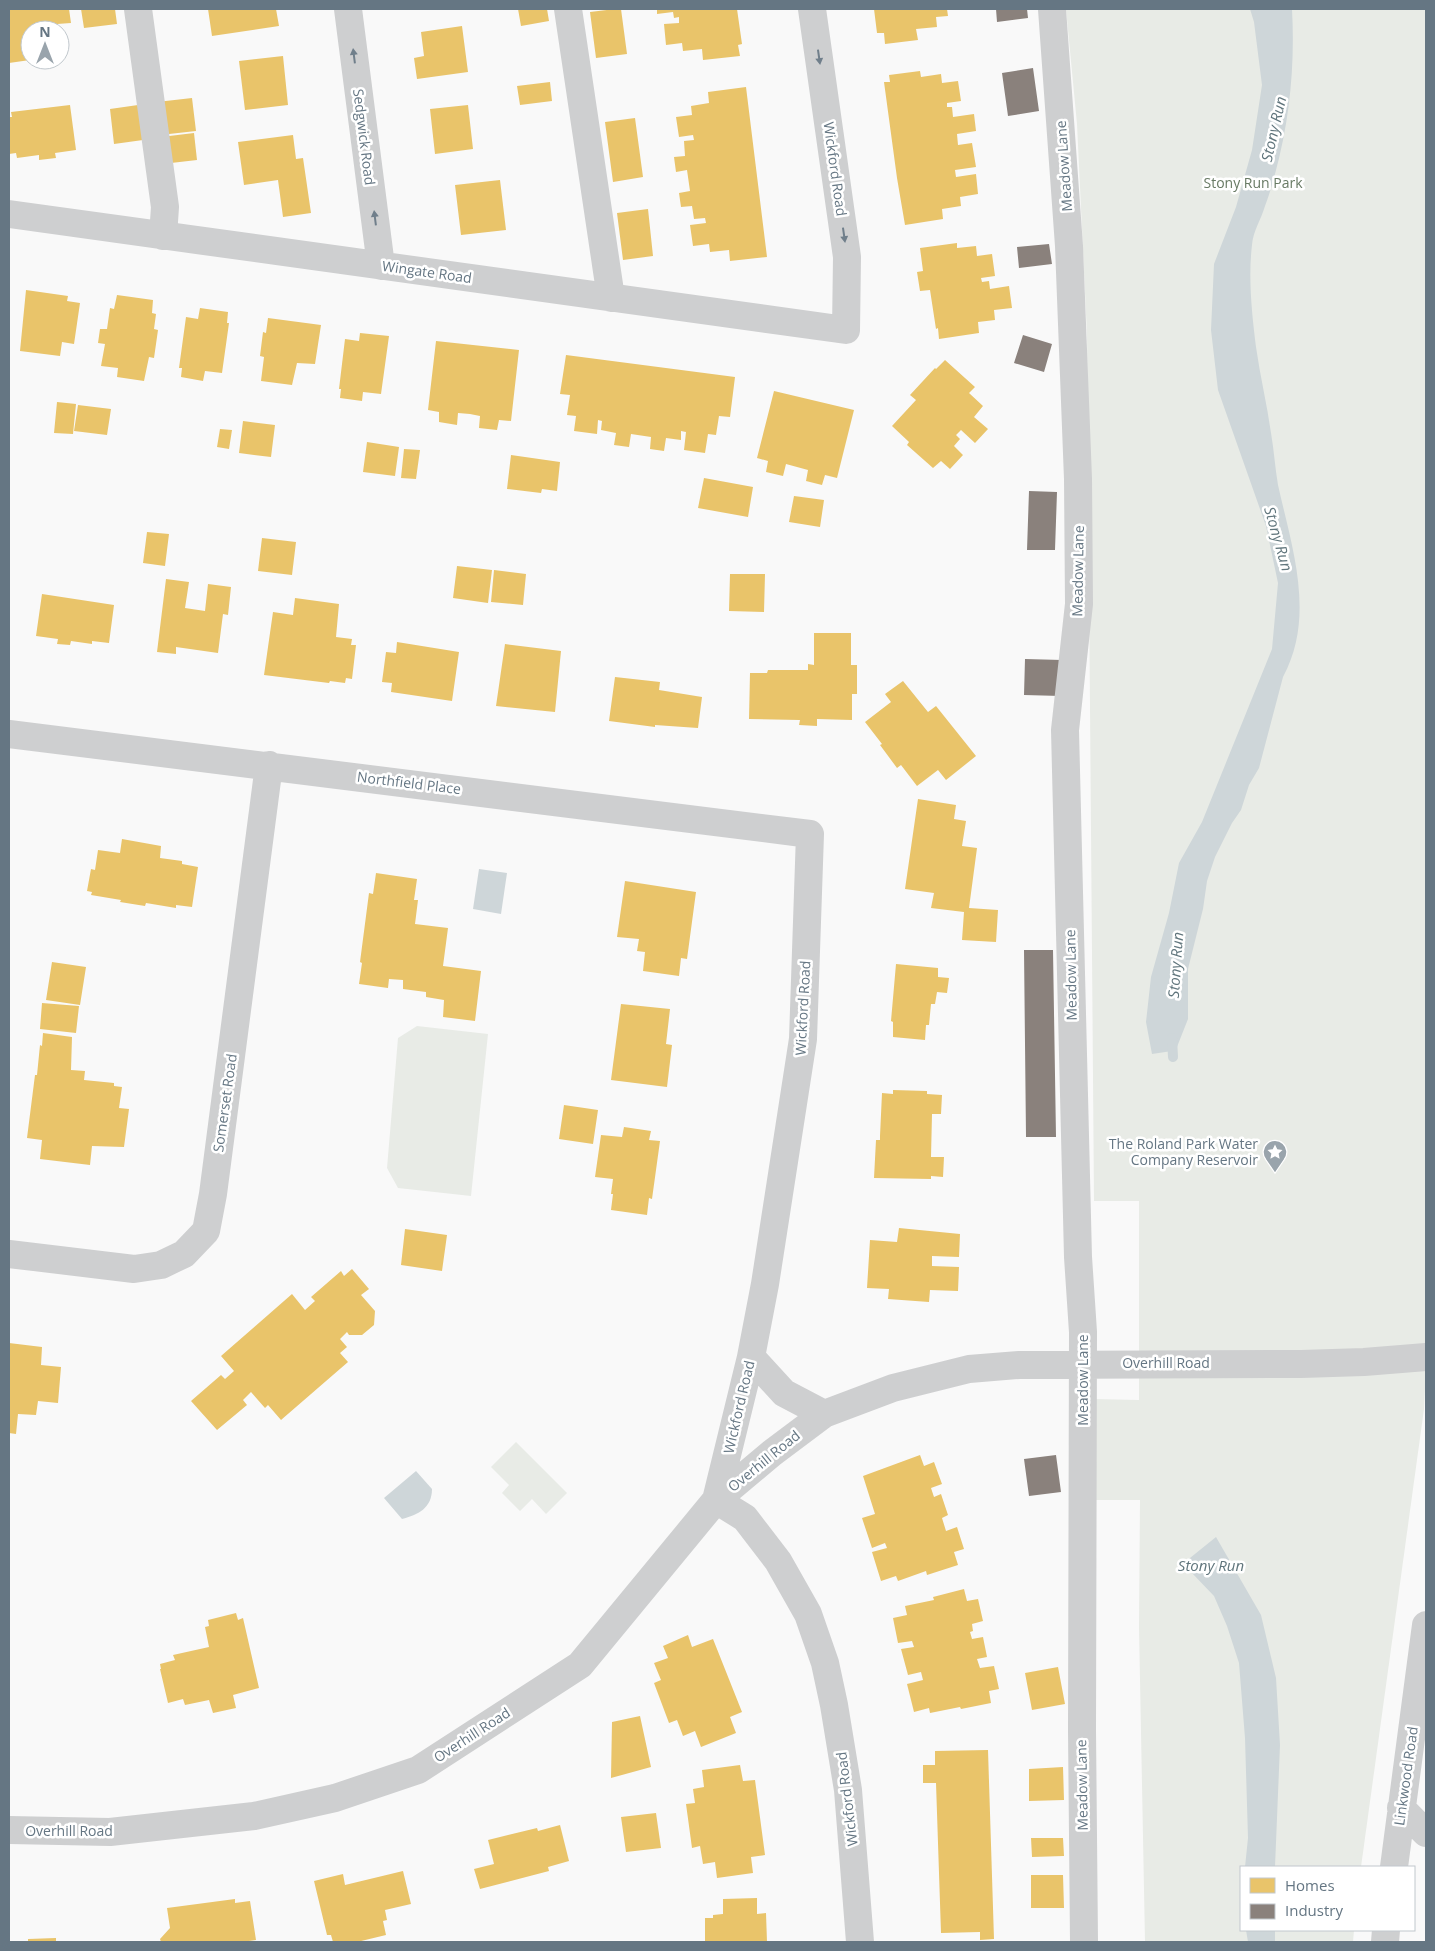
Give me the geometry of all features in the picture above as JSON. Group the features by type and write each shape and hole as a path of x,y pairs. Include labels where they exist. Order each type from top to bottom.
{"street":[{"path":"138,9 165,207 163,236"},
{"name":"Sedgwick Road","path":"348,9 381,266"},
{"path":"568,9 611,298"},
{"name":"Wickford Road","path":"812,9 847,257 846,330"},
{"name":"Meadow Lane","path":"1052,9 1069,246 1078,479 1079,604 1065,730 1078,1257 1083,1332 1082,1730 1084,1942"},
{"name":"Wingate Road","path":"9,214 846,330"},
{"name":"Northfield Place","path":"9,734 270,765 810,834"},
{"name":"Somerset Road","path":"9,1254 134,1269 161,1265 184,1254 206,1230 213,1194 270,765"},
{"name":"Wickford Road","path":"810,834 803,1040 765,1284 751,1357 716,1500 745,1518 778,1561 808,1614 824,1663 834,1705 848,1790 860,1942"},
{"path":"751,1357 784,1393 824,1414"},
{"name":"Overhill Road","path":"9,1830 110,1832 254,1816 335,1798 418,1770 580,1665 716,1500 779,1448 824,1414 894,1388 969,1369 1019,1365 1302,1364 1426,1358"},
{"name":"Linkwood Road","path":"1394,1866 1426,1625"},
{"path":"1401,1808 1426,1833"}],"green space":[{"name":"Stony Run Park","path":"1066,9 1426,9 1426,1368 1424,1409 1361,1866 1240,1866 1240,1931 1354,1931 1353,1942 1145,1942 1139,1627 1140,1500 1093,1500 1093,1399 1139,1400 1139,1201 1094,1201 1087,335 1077,124"},
{"path":"417,1026 488,1034 471,1196 398,1188 387,1168 398,1038"},
{"path":"516,1442 567,1493 546,1514 532,1499 520,1511 502,1493 509,1485 491,1467"}],"water":[{"path":"1250,9 1292,9 1293,50 1288,113 1274,178 1255,230 1250,283 1258,358 1278,485 1294,557 1300,606 1293,654 1283,677 1259,768 1249,785 1241,810 1232,823 1215,857 1207,881 1203,909 1188,969 1188,1019 1173,1057 1172,1051 1152,1054 1146,1022 1151,977 1169,913 1179,863 1202,822 1272,649 1278,583 1266,526 1218,390 1211,330 1214,264 1236,207 1252,150 1262,85 1254,22"},
{"path":"479,869 507,873 501,914 473,909"},
{"path":"416,1471 432,1489 430,1501 419,1513 402,1519 384,1498"},
{"name":"Stony Run","path":"1216,1537 1261,1615 1276,1678 1280,1745 1275,1866 1245,1866 1248,1838 1245,1738 1239,1663 1227,1626 1214,1596 1191,1572 1185,1562"},
{"path":"1246,1931 1275,1931 1275,1942 1248,1942"}],"building: Homes":[{"path":"9,9 69,9 71,23 70,20 20,20 20,61 9,63"},
{"path":"81,9 115,9 117,24 84,28"},
{"path":"208,9 276,9 279,26 212,36"},
{"path":"518,9 547,9 549,21 521,26"},
{"path":"621,9 627,54 596,58 590,12"},
{"path":"657,9 737,9 742,44 738,45 740,56 703,60 702,49 683,51 682,43 666,45 664,24 679,23 679,17 674,18 673,12 657,14"},
{"path":"874,9 947,9 948,16 936,17 937,27 916,29 918,40 885,44 884,33 877,33"},
{"path":"462,26 468,72 417,79 414,58 424,56 421,32"},
{"path":"283,56 288,105 245,110 239,61"},
{"path":"920,71 921,77 941,74 942,83 958,81 961,101 947,103 947,107 952,107 953,117 974,114 976,131 957,134 958,145 972,143 976,167 955,170 956,177 976,174 978,194 960,197 961,206 942,209 943,219 905,225 884,82 890,82 889,75"},
{"path":"550,82 552,101 520,105 517,86"},
{"path":"746,87 767,257 730,261 729,250 710,252 709,244 693,246 690,225 706,223 705,218 694,219 692,206 681,207 679,193 690,191 687,170 676,172 674,157 685,156 684,141 694,140 693,135 679,137 676,117 692,115 691,106 709,103 708,92"},
{"path":"192,98 196,131 160,135 157,102"},
{"path":"70,105 76,150 55,153 56,158 39,160 39,155 17,158 16,153 9,154 9,117 12,117 11,112"},
{"path":"138,105 143,140 114,144 110,109"},
{"path":"468,105 473,149 435,154 430,109"},
{"path":"635,118 643,177 613,182 605,122"},
{"path":"194,133 197,160 171,163 161,137"},
{"path":"293,135 296,159 303,158 311,213 283,217 278,180 244,185 238,142"},
{"path":"500,180 506,230 461,235 455,185"},
{"path":"648,209 653,256 623,260 617,213"},
{"path":"957,243 957,248 976,246 977,256 992,254 995,276 981,278 982,282 989,281 990,289 1009,286 1012,308 994,310 995,320 978,322 979,333 939,339 930,290 920,291 917,272 923,271 920,248"},
{"path":"26,290 68,296 67,301 80,303 74,344 62,342 60,356 20,351"},
{"path":"117,295 153,300 152,313 156,314 154,329 158,330 154,358 149,357 144,381 117,377 118,368 101,366 105,344 98,343 100,329 107,329 110,308 114,309"},
{"path":"200,308 228,312 227,323 229,323 222,373 205,371 203,381 181,377 182,368 179,368 186,317 198,319"},
{"path":"268,318 321,325 315,364 297,363 292,385 261,381 264,357 260,356 263,332 266,333"},
{"path":"360,333 389,336 381,394 363,392 362,401 340,398 341,389 339,389 345,339 359,341"},
{"path":"436,341 519,350 511,421 499,420 497,430 479,428 480,416 470,414 458,413 457,425 439,422 439,412 428,410"},
{"path":"566,355 735,377 730,417 719,416 716,435 708,434 705,453 684,450 686,432 681,431 681,440 666,438 664,451 650,449 651,437 631,434 629,447 614,445 616,433 601,430 602,421 598,420 597,434 574,431 576,416 567,415 570,395 560,394"},
{"path":"945,360 975,387 969,393 983,406 974,417 988,429 975,443 961,430 956,435 960,439 954,446 963,455 950,469 941,461 933,468 907,445 909,442 892,426 916,400 910,395"},
{"path":"774,391 854,410 837,478 825,475 822,485 806,481 808,470 786,464 783,476 766,472 768,461 757,458"},
{"path":"57,402 76,404 73,434 54,433"},
{"path":"78,405 111,409 107,435 74,431"},
{"path":"243,421 275,425 271,457 239,453"},
{"path":"220,429 232,430 229,449 217,447"},
{"path":"367,442 399,447 395,476 363,472"},
{"path":"404,449 420,450 416,479 401,478"},
{"path":"511,455 560,462 557,491 542,489 541,493 507,489"},
{"path":"704,478 753,487 748,517 698,508"},
{"path":"794,496 824,500 820,527 789,522"},
{"path":"147,532 169,534 165,566 143,563"},
{"path":"262,538 296,542 292,575 258,571"},
{"path":"457,566 492,570 488,603 453,598"},
{"path":"494,570 526,574 523,605 491,602"},
{"path":"730,574 765,574 764,612 729,611"},
{"path":"166,579 189,582 185,608 205,611 208,584 231,587 228,615 223,614 218,653 176,647 176,654 157,652"},
{"path":"42,594 114,605 109,643 92,641 92,644 71,641 70,645 57,644 58,639 36,636"},
{"path":"295,598 339,604 336,637 352,639 351,645 356,645 352,679 346,678 345,683 330,681 329,683 264,675 273,612 293,615"},
{"path":"814,633 851,633 851,665 857,665 857,694 852,694 852,720 817,719 817,726 799,725 800,720 749,719 750,673 767,673 768,670 808,670 808,664 814,665"},
{"path":"397,642 459,652 452,701 391,692 392,683 382,682 386,652 396,653"},
{"path":"505,644 561,651 555,712 496,706"},
{"path":"615,677 660,682 659,690 702,697 698,728 655,725 655,727 609,721"},
{"path":"903,681 928,712 936,706 976,756 946,780 938,770 917,786 901,765 897,768 865,722 891,702 885,694"},
{"path":"918,799 956,805 954,819 966,821 962,846 977,848 969,908 998,910 996,942 962,940 964,912 931,908 934,893 905,889"},
{"path":"122,839 161,846 160,858 182,861 182,864 198,867 192,907 176,905 176,908 146,903 145,906 91,895 92,892 87,891 91,869 95,870 98,850 120,853"},
{"path":"376,873 417,879 414,900 418,900 415,924 448,928 443,966 481,971 475,1021 443,1017 444,1000 426,997 426,992 403,989 403,980 389,979 388,988 359,984 369,893 373,894"},
{"path":"625,881 696,892 687,959 681,958 679,976 643,971 645,952 637,951 639,939 617,937"},
{"path":"52,962 86,967 80,1005 46,1000"},
{"path":"896,964 938,968 938,977 949,978 947,993 937,992 935,1004 931,1004 925,1040 893,1037 893,1022 891,1021"},
{"path":"42,1003 79,1006 76,1033 40,1029"},
{"path":"621,1004 670,1009 666,1044 672,1045 667,1087 611,1080"},
{"path":"43,1033 72,1037 71,1070 85,1071 84,1080 114,1083 114,1086 122,1087 119,1108 129,1109 124,1147 92,1146 90,1165 40,1159 42,1140 27,1138 35,1075 37,1075"},
{"path":"893,1090 927,1091 927,1094 942,1095 941,1114 932,1114 931,1157 944,1157 943,1177 931,1176 931,1179 874,1178 876,1140 880,1140 882,1093 893,1094"},
{"path":"564,1105 598,1110 593,1144 559,1139"},
{"path":"624,1127 651,1131 649,1140 660,1141 652,1199 649,1198 647,1215 611,1210 613,1179 595,1177 601,1135 622,1137"},
{"path":"899,1228 960,1234 959,1257 932,1256 932,1266 959,1267 958,1291 930,1290 929,1302 888,1299 889,1289 867,1288 870,1240 897,1242"},
{"path":"405,1229 447,1235 442,1271 401,1265"},
{"path":"352,1269 369,1289 361,1295 375,1311 374,1325 362,1335 349,1335 347,1332 340,1339 347,1347 340,1353 348,1362 281,1420 268,1405 265,1408 251,1392 243,1400 247,1405 217,1430 191,1401 221,1375 225,1379 234,1371 221,1356 292,1294 305,1310 315,1301 311,1297 341,1271 344,1276"},
{"path":"9,1343 42,1347 41,1365 61,1367 58,1403 38,1401 36,1415 18,1414 16,1434 9,1433"},
{"path":"920,1455 924,1466 934,1462 942,1484 931,1488 934,1497 941,1494 948,1515 942,1518 946,1531 957,1527 964,1549 954,1552 958,1565 927,1575 926,1571 898,1581 896,1576 881,1581 872,1552 887,1548 885,1543 872,1548 862,1518 875,1514 863,1476"},
{"path":"964,1589 967,1601 978,1599 983,1621 972,1624 973,1631 970,1632 972,1639 983,1637 987,1657 977,1659 980,1668 994,1666 999,1689 989,1691 991,1703 930,1713 929,1708 914,1712 907,1684 923,1680 921,1672 908,1675 901,1649 914,1647 912,1641 898,1643 893,1618 907,1615 905,1606 934,1600 933,1597"},
{"path":"236,1613 238,1620 243,1618 259,1688 233,1695 236,1708 213,1713 209,1700 185,1705 183,1699 168,1703 160,1664 175,1660 173,1655 209,1647 205,1627 209,1626 208,1620"},
{"path":"688,1635 692,1647 713,1639 742,1712 730,1717 736,1733 701,1747 695,1731 683,1736 677,1720 669,1723 654,1683 661,1680 654,1663 668,1658 663,1646"},
{"path":"1058,1667 1065,1704 1032,1710 1025,1673"},
{"path":"640,1716 651,1767 611,1778 612,1722"},
{"path":"988,1750 994,1939 980,1940 980,1932 941,1933 936,1783 923,1783 923,1765 935,1765 935,1751"},
{"path":"740,1765 743,1781 755,1780 765,1855 751,1857 753,1873 717,1878 715,1862 703,1864 700,1846 692,1848 686,1804 695,1803 693,1789 704,1787 702,1770"},
{"path":"1063,1767 1064,1800 1029,1801 1029,1769"},
{"path":"656,1813 661,1848 626,1852 621,1817"},
{"path":"560,1825 569,1861 548,1867 549,1871 480,1889 474,1869 494,1864 488,1840 537,1828 538,1831"},
{"path":"1031,1838 1063,1838 1064,1856 1032,1857"},
{"path":"403,1871 411,1904 385,1910 387,1920 383,1921 386,1935 357,1942 333,1942 331,1935 327,1935 314,1881 343,1874 345,1885"},
{"path":"1031,1875 1063,1875 1064,1908 1031,1908"},
{"path":"757,1898 757,1914 766,1913 767,1942 705,1942 705,1918 713,1918 713,1915 723,1914 723,1899"},
{"path":"235,1899 235,1903 250,1901 256,1940 242,1942 161,1942 160,1939 170,1928 167,1908"},
{"path":"56,1938 56,1942 28,1942 28,1939"}],"building: Industry":[{"path":"996,9 1027,9 1028,18 997,22"},
{"path":"1033,68 1039,111 1008,116 1002,73"},
{"path":"1049,244 1052,264 1019,268 1017,247"},
{"path":"1023,335 1052,344 1044,372 1014,363"},
{"path":"1029,491 1057,492 1055,550 1027,550"},
{"path":"1025,659 1062,660 1061,696 1024,695"},
{"path":"1024,950 1053,950 1056,1137 1026,1137"},
{"path":"1056,1455 1061,1492 1029,1496 1024,1459"}],"waterway":[{"name":"Stony Run","path":"1172,1038 1173,1057"}],"place":[{"name":"The Roland Park Water Company Reservoir","path":"1275,1173"}]}
